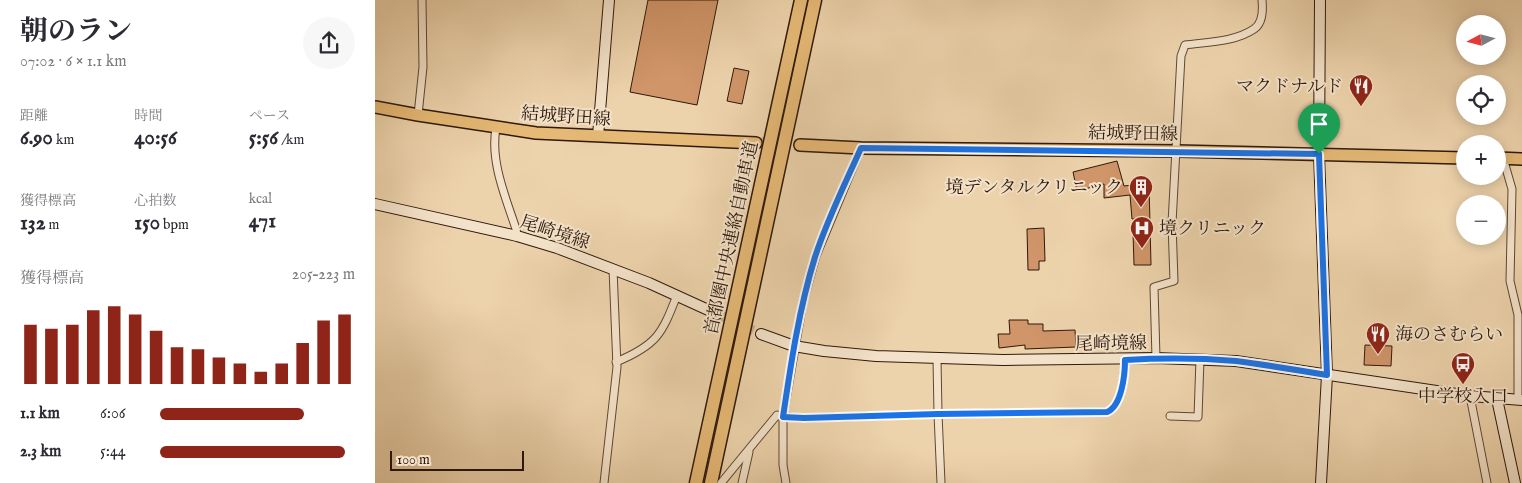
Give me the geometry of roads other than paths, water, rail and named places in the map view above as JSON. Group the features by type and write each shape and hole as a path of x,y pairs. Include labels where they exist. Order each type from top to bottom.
{"highway":[{"name":"首都圏中央連絡自動車道","path":"696,483 801,0"},
{"name":"首都圏中央連絡自動車道","path":"711,483 815,0"}],"main road":[{"path":"598,136 609,0"},
{"path":"1320,0 1319,154 1327,375 1321,483"},
{"name":"結城野田線","path":"375,107 536,133 756,143"},
{"name":"結城野田線","path":"800,145 861,148 1177,151 1456,158"},
{"path":"1506,158 1522,159"},
{"name":"尾崎境線","path":"375,204 517,236 557,248 677,295 717,314"},
{"name":"尾崎境線","path":"761,334 794,346 846,354 937,359 1201,359 1261,364 1470,396 1520,400"},
{"path":"1497,399 1515,483"}],"street":[{"path":"418,115 423,67 422,0"},
{"path":"1156,358 1154,287 1174,280 1173,223 1181,56 1185,45 1231,38 1255,28 1261,19 1262,0"},
{"path":"496,128 493,143 503,190 517,236"},
{"path":"786,483 783,465 783,417 803,302 816,256 861,148"},
{"path":"1506,174 1512,189 1510,282 1518,315 1520,400"},
{"path":"605,483 617,362 613,269"},
{"path":"617,362 653,342 665,325 677,295"},
{"path":"937,359 941,483"},
{"path":"1170,416 1197,417 1201,359"},
{"path":"721,483 777,415 804,418 1107,412 1111,411 1118,402 1125,372 1125,360"},
{"path":"1470,396 1487,483"},
{"path":"742,483 749,449"}],"tunnel":[{"path":"761,143 800,145"},
{"path":"717,314 761,334"}],"place":[{"name":"マクドナルド","path":"1361,107"},
{"name":"境デンタルクリニック","path":"1141,208"},
{"name":"境クリニック","path":"1142,249"},
{"name":"海のさむらい","path":"1378,355"},
{"name":"中学校入口","path":"1463,385"}]}
